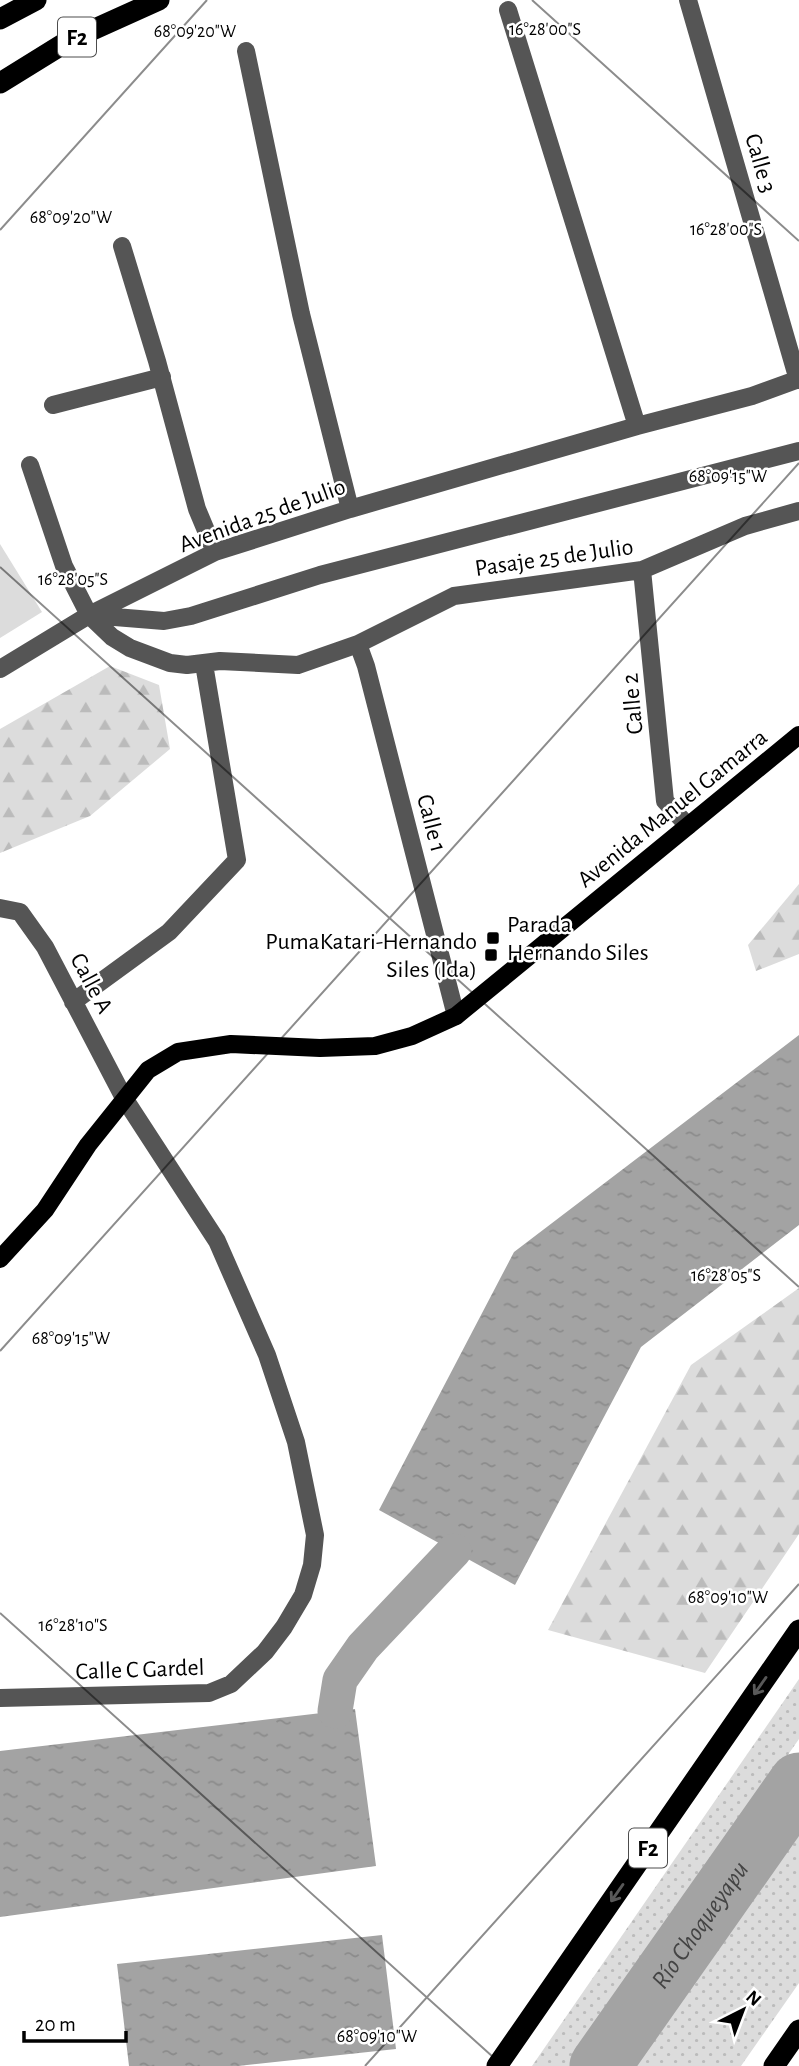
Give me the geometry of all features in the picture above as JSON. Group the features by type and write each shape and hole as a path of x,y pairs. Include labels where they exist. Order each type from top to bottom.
{"highway":[{"name":"F2","path":"0,19 36,0"},
{"name":"F2","path":"0,83 68,41 159,0"},
{"name":"F2","path":"497,2066 799,1630"},
{"path":"774,2066 799,2030"}],"main road":[{"name":"Avenida Manuel Gamarra","path":"0,1259 45,1210 88,1145 148,1070 178,1052 231,1044 320,1048 375,1046 412,1036 457,1016 799,735"}],"street":[{"name":"Calle 3","path":"688,0 798,379"},
{"path":"509,10 637,426"},
{"path":"246,51 301,314 349,509"},
{"path":"122,246 162,377 197,509 215,552"},
{"path":"53,405 162,377"},
{"name":"Avenida 25 de Julio","path":"0,669 89,615 215,552 349,509 637,426 752,396 798,379"},
{"path":"30,465 64,566 89,615 164,621 191,616 320,575 799,451"},
{"name":"Pasaje 25 de Julio","path":"89,615 112,637 150,657 170,663 204,664 220,661 298,665 358,644 454,596 642,570 745,526 799,511"},
{"name":"Calle 2","path":"642,570 665,801 688,826"},
{"name":"Calle 1","path":"358,644 457,1016"},
{"path":"73,1002 169,932 237,860 204,664"},
{"name":"Calle A","path":"0,908 20,912 46,947 124,1098 217,1241 267,1355 296,1442 315,1535"},
{"name":"Calle C Gardel","path":"0,1698 209,1693 231,1684 265,1652 303,1595 312,1565 315,1535"}],"green space":[{"path":"0,544 42,612 0,638"},
{"path":"110,666 159,685 170,749 90,816 0,853 0,729"},
{"path":"799,884 799,954 756,971 748,945"},
{"path":"799,1288 799,1534 705,1673 548,1630 691,1365"},
{"path":"799,1679 799,1739 570,2066 532,2066"},
{"path":"799,1814 799,1983 741,2066 626,2066"}],"water":[{"path":"799,1035 799,1225 641,1347 515,1585 379,1510 514,1252"},
{"path":"355,1709 376,1866 0,1917 0,1751"},
{"path":"382,1935 396,2049 238,2066 129,2066 117,1964"}],"waterway":[{"path":"335,1711 340,1680 363,1647 454,1551"},
{"name":"Río Choqueyapu","path":"600,2066 799,1783"}],"place":[{"name":"Parada Hernando Siles","path":"493,938"},
{"name":"PumaKatari-Hernando Siles (Ida)","path":"491,955"}]}
